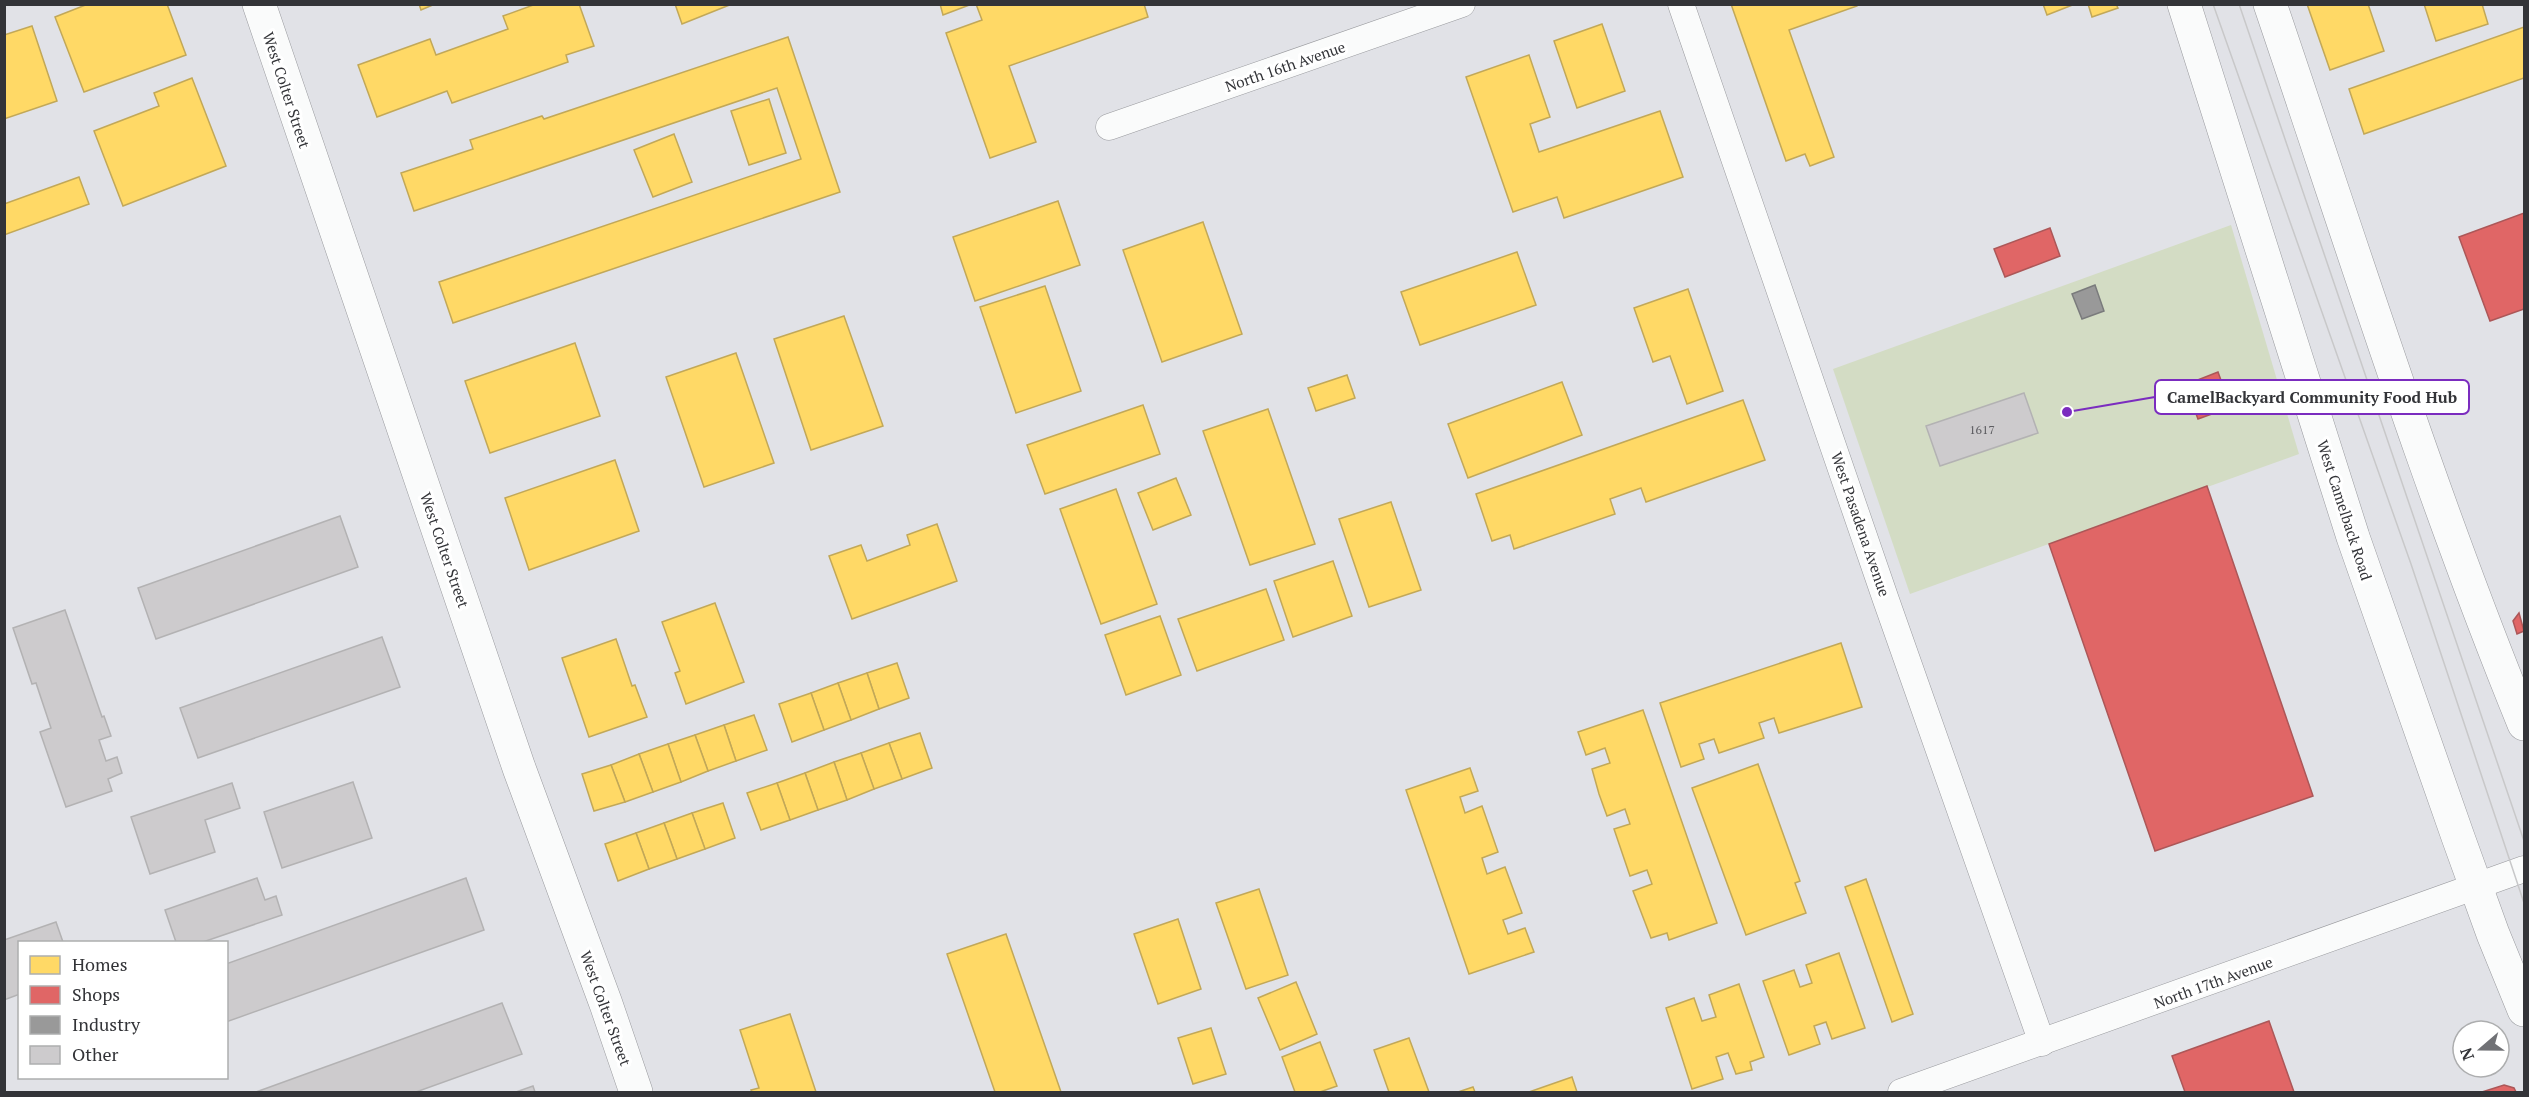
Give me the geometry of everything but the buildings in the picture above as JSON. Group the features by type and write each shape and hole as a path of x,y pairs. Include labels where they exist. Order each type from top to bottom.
{"main road":[{"name":"West Colter Street","path":"259,4 519,768 636,1092"},
{"name":"West Camelback Road","path":"2184,4 2344,511 2476,886 2524,1010"},
{"path":"2270,4 2391,363 2493,647 2524,724"}],"street":[{"name":"North 16th Avenue","path":"1108,127 1462,4"},
{"name":"West Pasadena Avenue","path":"1680,4 2042,1043"},
{"name":"North 17th Avenue","path":"1901,1092 2524,869"}],"green space":[{"path":"2231,225 2299,454 1910,594 1833,369"}],"tram line":[{"path":"2213,4 2411,564 2524,903"},
{"path":"2239,4 2524,841"}],"place":[{"name":"CamelBackyard Community Food Hub","path":"2067,412"}]}
